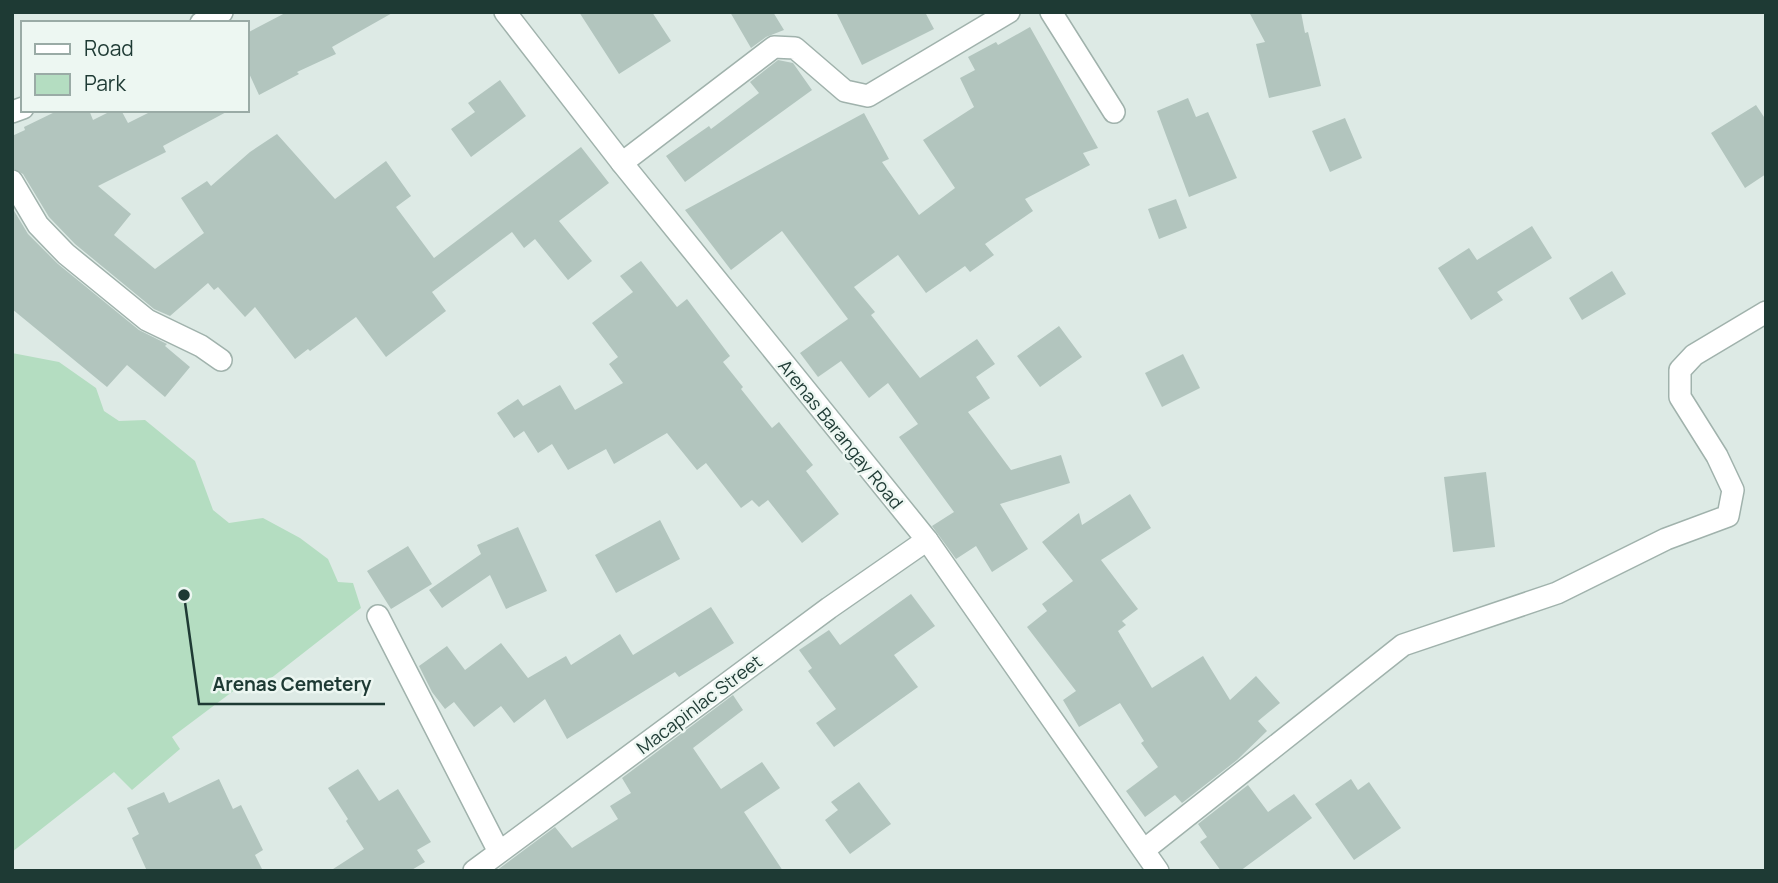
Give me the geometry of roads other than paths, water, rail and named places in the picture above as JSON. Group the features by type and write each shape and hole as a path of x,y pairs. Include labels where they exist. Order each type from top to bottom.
{"street":[{"path":"205,21 222,12"},
{"name":"Arenas Barangay Road","path":"505,12 622,163 927,540 1158,871"},
{"path":"622,163 774,47 795,48 845,91 868,96 1009,12"},
{"path":"1051,12 1114,112"},
{"path":"12,181 38,225 66,254 147,320 201,346 221,360"},
{"path":"1144,850 1403,645 1558,593 1665,539 1728,516 1733,490 1717,456 1680,397 1680,370 1694,355 1766,313"},
{"name":"Macapinlac Street","path":"474,871 829,607 927,540"},
{"path":"379,616 499,852"}],"place":[{"name":"Arenas Cemetery","path":"184,595"}]}
